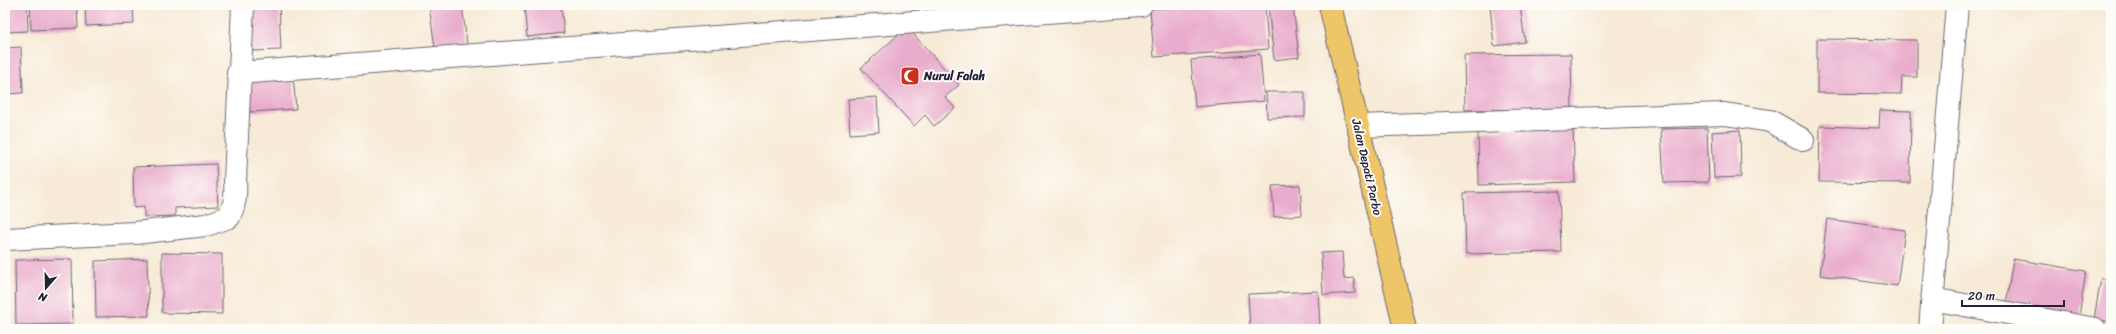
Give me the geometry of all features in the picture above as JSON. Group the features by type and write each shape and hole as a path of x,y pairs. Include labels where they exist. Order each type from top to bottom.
{"main road":[{"name":"Jalan Depati Parbo","path":"1330,5 1404,329"}],"street":[{"path":"5,239 135,233 206,224 229,217 234,207 236,193 238,73 243,5"},
{"path":"238,73 1141,5"},
{"path":"1930,329 1957,5"},
{"path":"1358,126 1725,114 1770,122 1803,140"},
{"path":"1932,299 2096,329"}],"building":[{"path":"5,5 27,5 28,31 5,32"},
{"path":"30,5 77,5 78,28 31,30"},
{"path":"85,5 133,5 134,24 86,26"},
{"path":"250,5 279,5 281,50 253,51"},
{"path":"429,5 462,5 468,52 436,56"},
{"path":"524,5 561,5 564,33 527,37"},
{"path":"1211,5 1265,5 1268,49 1154,57 1150,9"},
{"path":"1268,5 1293,5 1299,57 1274,60"},
{"path":"1490,5 1520,5 1525,42 1494,46"},
{"name":"Nurul Falah","path":"907,27 959,85 945,97 955,108 934,126 925,115 914,126 861,68"},
{"path":"1817,39 1917,40 1917,77 1902,77 1901,94 1817,93"},
{"path":"21,47 23,93 5,94 5,48"},
{"path":"1260,54 1264,101 1195,107 1191,60"},
{"path":"1571,54 1572,109 1465,110 1464,55"},
{"path":"293,75 296,109 250,112 247,78"},
{"path":"1266,92 1305,92 1305,117 1267,118"},
{"path":"877,97 879,132 850,134 848,99"},
{"path":"1880,110 1911,111 1910,183 1819,182 1820,126 1879,128"},
{"path":"1573,128 1575,182 1479,185 1478,132"},
{"path":"1707,128 1709,182 1664,183 1661,129"},
{"path":"1740,130 1741,177 1714,178 1712,132"},
{"path":"216,164 218,206 175,208 175,216 144,217 144,207 134,208 133,167"},
{"path":"1300,185 1302,215 1274,217 1272,186"},
{"path":"1559,191 1561,252 1466,254 1464,193"},
{"path":"1827,219 1905,230 1897,286 1820,275"},
{"path":"1342,252 1344,279 1354,278 1355,293 1323,295 1321,253"},
{"path":"162,253 222,254 222,314 162,313"},
{"path":"72,259 73,324 16,325 15,260"},
{"path":"147,259 149,316 96,317 95,261"},
{"path":"2013,259 2086,271 2079,317 2006,305"},
{"path":"2101,278 2111,279 2111,322 2094,319"},
{"path":"1318,291 1320,327 1250,329 1248,294"}],"place":[{"name":"Nurul Falah","path":"910,76"}]}
